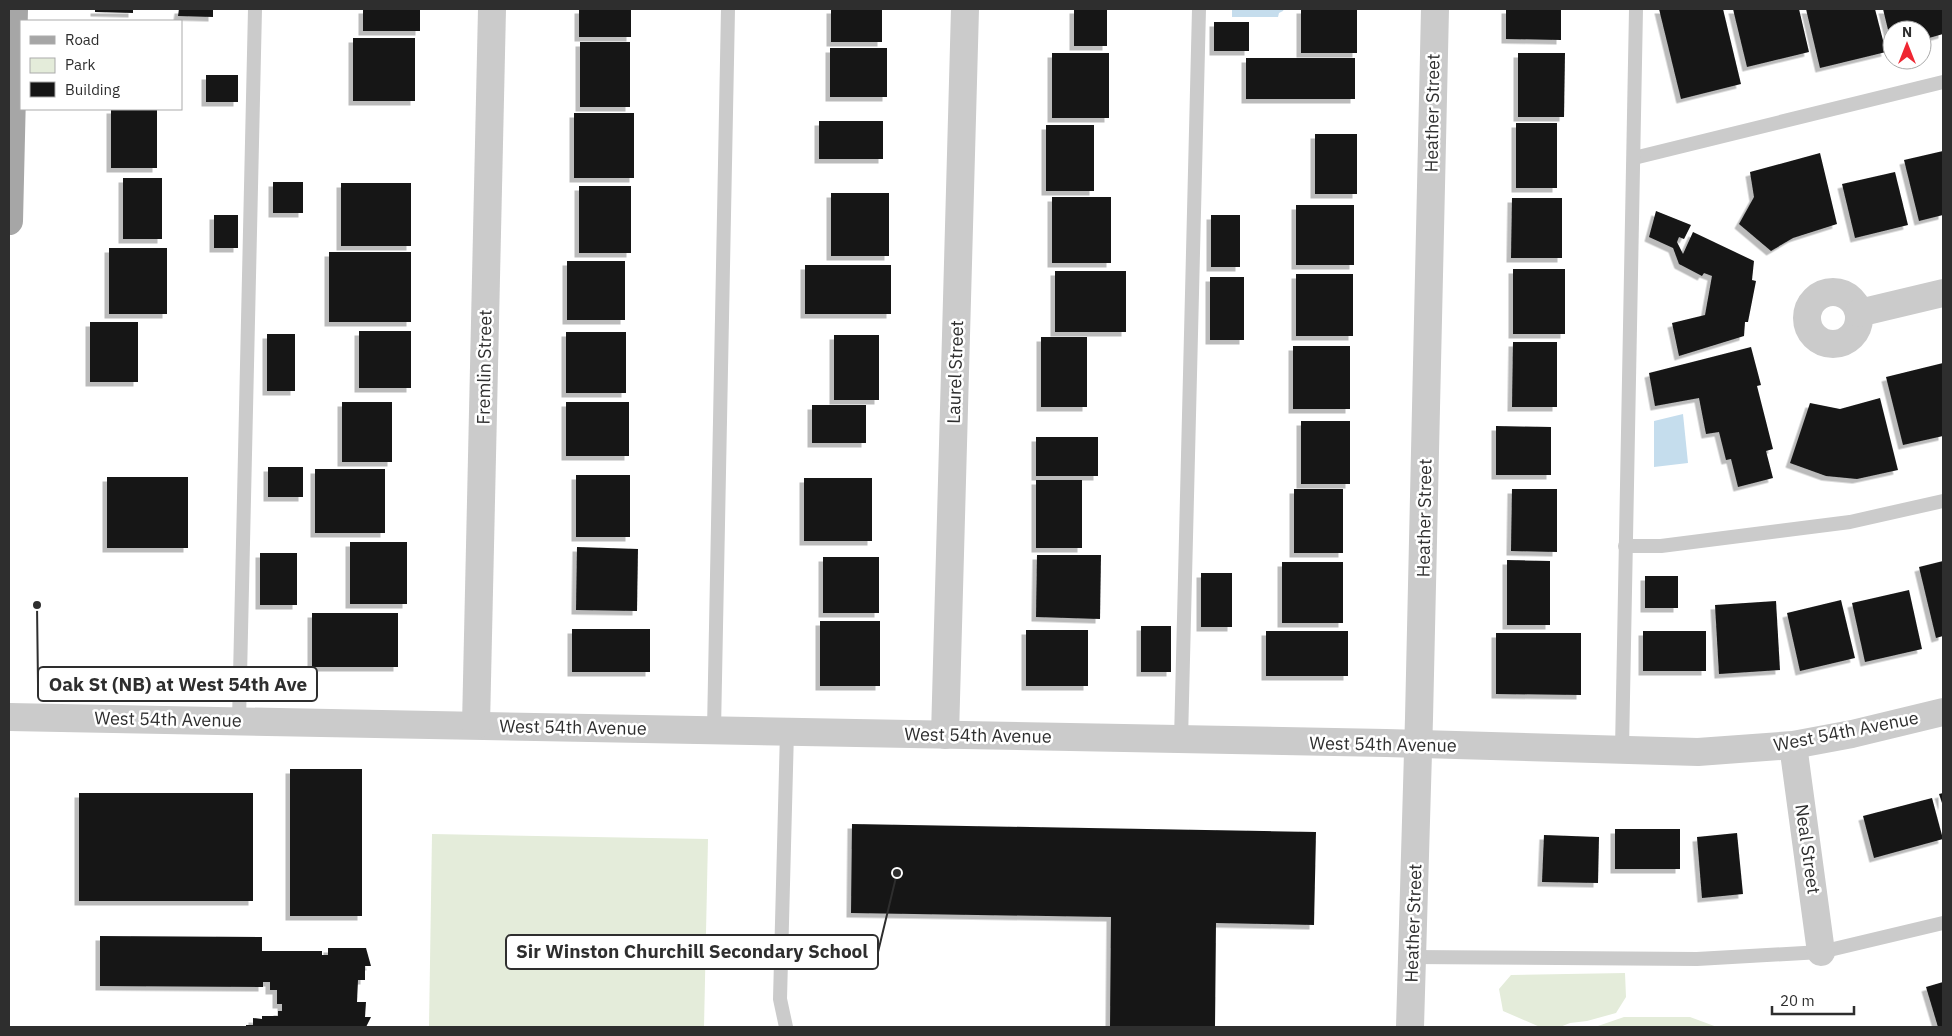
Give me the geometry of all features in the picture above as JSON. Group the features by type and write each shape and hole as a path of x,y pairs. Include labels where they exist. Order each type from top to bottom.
{"main road":[{"path":"9,221 14,9"}],"street":[{"name":"Fremlin Street","path":"476,725 492,9"},
{"name":"Laurel Street","path":"945,735 965,9"},
{"name":"Heather Street","path":"1410,1027 1435,9"},
{"path":"1860,313 1943,293"},
{"name":"West 54th Avenue","path":"9,717 1418,744 1698,752 1794,745 1852,734 1943,712"},
{"name":"Neal Street","path":"1794,745 1821,952"}],"lane":[{"path":"239,721 255,9"},
{"path":"714,730 728,9"},
{"path":"1181,740 1199,9"},
{"path":"1622,750 1636,9"},
{"path":"1634,158 1943,82"},
{"path":"1625,546 1661,546 1850,522 1943,501"},
{"path":"786,1027 780,999 787,731"},
{"path":"1412,957 1698,959 1821,952 1943,923"}],"green space":[{"path":"432,834 708,839 704,1027 429,1027"},
{"path":"1625,973 1626,997 1616,1013 1560,1027 1540,1027 1503,1011 1499,989 1511,975"},
{"path":"1624,1017 1690,1017 1717,1027 1595,1027"}],"water":[{"path":"1232,9 1284,9 1279,13 1278,17 1232,17"},
{"path":"1683,414 1688,463 1654,467 1654,421"}],"building":[{"path":"95,9 133,9 133,13 95,12"},
{"path":"179,9 213,9 213,17 178,16"},
{"path":"363,9 420,9 420,31 363,31"},
{"path":"579,9 631,9 631,37 579,37"},
{"path":"831,9 882,9 882,42 831,42"},
{"path":"1074,9 1107,9 1107,46 1074,46"},
{"path":"1301,9 1357,9 1357,53 1301,53"},
{"path":"1506,9 1561,9 1561,40 1506,39"},
{"path":"1659,9 1723,9 1741,84 1681,99"},
{"path":"1733,9 1799,9 1809,52 1747,67"},
{"path":"1806,9 1875,9 1882,36 1882,53 1820,68"},
{"path":"1883,9 1943,9 1943,34 1932,37 1932,20 1886,20"},
{"path":"1214,22 1249,22 1249,51 1214,51"},
{"path":"353,38 415,38 415,101 353,101"},
{"path":"580,42 630,42 630,107 580,107"},
{"path":"830,48 887,48 887,97 830,97"},
{"path":"1052,53 1109,53 1109,118 1052,118"},
{"path":"1518,53 1565,53 1564,117 1518,117"},
{"path":"1246,58 1355,58 1355,99 1246,99"},
{"path":"206,75 238,75 238,102 206,102"},
{"path":"111,110 157,110 157,168 111,168"},
{"path":"574,113 634,113 634,178 574,178"},
{"path":"819,121 883,121 883,159 819,159"},
{"path":"1516,123 1557,123 1557,188 1516,188"},
{"path":"1046,125 1094,125 1094,191 1046,191"},
{"path":"1315,134 1357,134 1357,194 1315,194"},
{"path":"1943,151 1943,215 1919,221 1904,160"},
{"path":"1820,153 1837,224 1793,238 1771,251 1739,224 1754,197 1750,172"},
{"path":"1895,172 1908,225 1855,238 1842,184"},
{"path":"123,178 162,178 162,239 123,239"},
{"path":"273,182 303,182 303,213 273,213"},
{"path":"341,183 411,183 411,246 341,246"},
{"path":"579,186 631,186 631,253 579,253"},
{"path":"831,193 889,193 889,256 831,256"},
{"path":"1052,197 1111,197 1111,263 1052,263"},
{"path":"1512,198 1562,198 1562,258 1511,258"},
{"path":"1296,205 1354,205 1354,265 1296,265"},
{"path":"1656,211 1691,225 1684,239 1679,237 1677,242 1683,254 1693,232 1754,261 1752,280 1756,281 1748,322 1745,322 1744,336 1679,356 1672,323 1705,315 1712,276 1704,273 1702,276 1679,264 1673,248 1649,237"},
{"path":"214,215 238,215 238,248 214,248"},
{"path":"1211,215 1240,215 1240,267 1211,267"},
{"path":"109,248 167,248 167,314 109,314"},
{"path":"329,252 411,252 411,322 329,322"},
{"path":"567,261 625,261 625,320 567,320"},
{"path":"805,265 891,265 891,314 805,314"},
{"path":"1513,269 1565,269 1565,334 1513,334"},
{"path":"1055,271 1126,271 1126,332 1055,332"},
{"path":"1296,274 1353,274 1353,336 1296,336"},
{"path":"1210,277 1244,277 1244,340 1210,340"},
{"path":"90,322 138,322 138,382 90,382"},
{"path":"359,331 411,331 411,388 359,388"},
{"path":"566,332 626,332 626,393 566,393"},
{"path":"267,334 295,334 295,391 267,391"},
{"path":"834,335 879,335 879,400 834,400"},
{"path":"1041,337 1087,337 1087,407 1041,407"},
{"path":"1513,342 1557,342 1557,407 1512,407"},
{"path":"1293,346 1350,346 1350,409 1293,409"},
{"path":"1751,347 1761,385 1757,386 1773,449 1766,451 1773,478 1738,487 1731,459 1726,460 1719,432 1706,434 1699,398 1655,406 1649,373"},
{"path":"1943,363 1943,436 1903,445 1886,377"},
{"path":"1880,398 1898,470 1857,479 1826,476 1790,463 1810,403 1840,409"},
{"path":"342,402 392,402 392,462 342,462"},
{"path":"566,402 629,402 629,456 566,456"},
{"path":"812,405 866,405 866,443 812,443"},
{"path":"1301,421 1350,421 1350,484 1301,484"},
{"path":"1496,426 1551,427 1551,475 1496,475"},
{"path":"1036,437 1098,437 1098,476 1036,476"},
{"path":"268,467 303,467 303,497 268,497"},
{"path":"315,469 385,469 385,533 315,533"},
{"path":"576,475 630,475 630,537 576,537"},
{"path":"107,477 188,477 188,548 107,548"},
{"path":"804,478 872,478 872,541 804,541"},
{"path":"1036,480 1082,480 1082,548 1036,548"},
{"path":"1294,489 1343,489 1343,553 1294,553"},
{"path":"1512,489 1557,489 1557,552 1511,551"},
{"path":"350,542 407,542 407,604 350,604"},
{"path":"577,547 638,549 637,611 576,610"},
{"path":"260,553 297,553 297,605 260,605"},
{"path":"1037,555 1101,555 1100,619 1036,617"},
{"path":"823,557 879,557 879,613 823,613"},
{"path":"1507,560 1550,561 1550,625 1507,625"},
{"path":"1943,561 1943,636 1936,638 1919,567"},
{"path":"1282,562 1343,562 1343,623 1282,623"},
{"path":"1201,573 1232,573 1232,627 1201,627"},
{"path":"1645,576 1678,576 1678,608 1645,608"},
{"path":"1909,590 1922,649 1865,662 1852,603"},
{"path":"1841,600 1855,658 1800,671 1787,613"},
{"path":"1776,601 1780,670 1719,674 1715,605"},
{"path":"312,613 398,613 398,667 312,667"},
{"path":"820,621 880,621 880,686 820,686"},
{"path":"1141,626 1171,626 1171,672 1141,672"},
{"path":"572,629 650,629 650,672 572,672"},
{"path":"1026,630 1088,630 1088,686 1026,686"},
{"path":"1266,631 1348,631 1348,676 1266,676"},
{"path":"1643,631 1706,631 1706,671 1643,671"},
{"path":"1496,633 1581,633 1581,695 1496,694"},
{"path":"290,769 362,769 362,916 290,916"},
{"path":"79,793 253,793 253,901 79,901"},
{"path":"1943,793 1943,806 1939,794"},
{"path":"1932,798 1943,839 1874,858 1863,816"},
{"path":"852,824 1316,832 1314,925 1216,923 1215,1027 1110,1027 1111,917 851,913"},
{"path":"1615,829 1680,829 1680,869 1615,869"},
{"path":"1737,833 1743,894 1702,898 1697,837"},
{"path":"1544,835 1599,837 1598,883 1542,882"},
{"path":"100,936 262,937 262,951 322,951 322,955 328,955 328,948 366,948 371,966 365,966 365,980 358,980 357,1002 366,1002 365,1017 371,1017 366,1027 246,1027 246,1025 253,1025 253,1018 262,1019 262,1016 278,1016 278,1011 282,1011 282,1004 277,1004 277,990 270,990 270,982 263,982 263,987 100,986"},
{"path":"1943,982 1943,1027 1938,1027 1926,987"}],"place":[{"name":"Oak St (NB) at West 54th Ave","path":"37,605"},
{"name":"Sir Winston Churchill Secondary School","path":"897,873"}]}
